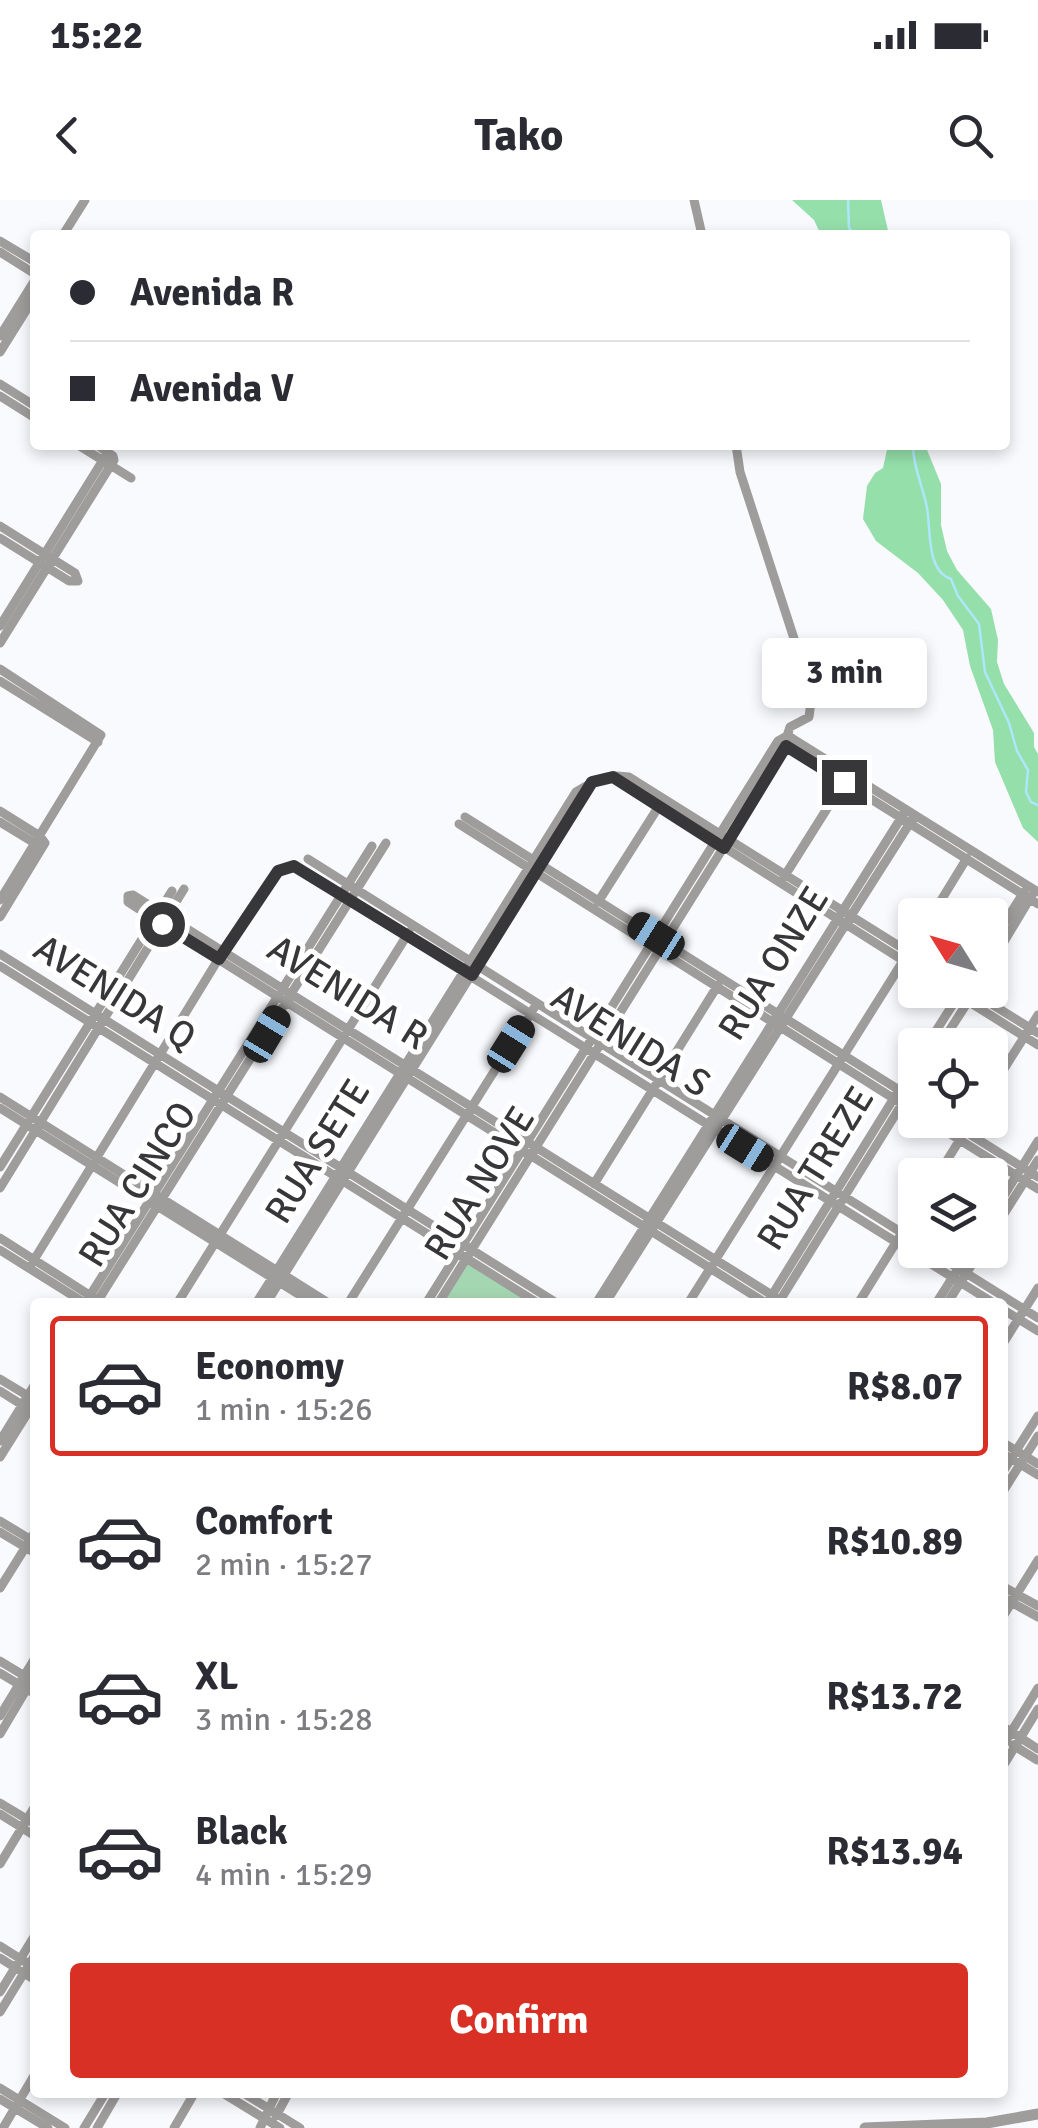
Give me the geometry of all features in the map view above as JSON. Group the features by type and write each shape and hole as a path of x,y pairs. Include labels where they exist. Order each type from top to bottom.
{"street":[{"path":"66,230 85,200"},
{"path":"694,200 701,230"},
{"path":"0,241 30,259"},
{"path":"0,252 30,273"},
{"path":"0,336 30,285"},
{"path":"0,352 30,304"},
{"path":"0,384 30,403"},
{"path":"0,396 30,415"},
{"path":"89,450 109,459"},
{"path":"101,450 131,478"},
{"name":"RUA NOVE","path":"442,1298 465,1253 786,740 790,727 809,717 812,694 740,472 737,450"},
{"path":"0,642 109,459"},
{"path":"0,526 46,560"},
{"path":"0,538 46,560"},
{"path":"0,626 46,560"},
{"path":"0,669 98,737"},
{"path":"0,680 98,737"},
{"path":"0,917 98,737"},
{"path":"786,740 1032,894"},
{"name":"RUA SETE","path":"259,1298 278,1276 342,1176 534,865 595,781 629,777 661,803"},
{"path":"783,879 846,778"},
{"path":"597,905 661,803 898,950"},
{"path":"0,811 40,842"},
{"name":"RUA ONZE","path":"608,1298 714,1122 908,816"},
{"path":"462,821 898,1093"},
{"path":"0,822 40,842"},
{"path":"0,900 40,842"},
{"name":"RUA CINCO","path":"348,891 386,843"},
{"name":"RUA CINCO","path":"95,1298 285,994 372,846"},
{"path":"942,898 969,854"},
{"name":"AVENIDA S","path":"308,859 348,891 898,1237"},
{"name":"AVENIDA S","path":"222,955 278,871 287,866 295,866 348,891"},
{"path":"0,1188 34,1124 161,917 184,889"},
{"path":"161,917 172,891"},
{"path":"1008,924 1032,894"},
{"path":"1008,935 1032,894"},
{"name":"AVENIDA R","path":"131,898 769,1298"},
{"path":"181,1298 410,930"},
{"name":"AVENIDA Q","path":"0,954 156,1059 530,1298"},
{"path":"31,1264 222,955"},
{"name":"AVENIDA Q","path":"0,966 98,1021"},
{"path":"692,1298 898,973"},
{"path":"592,1187 720,983"},
{"path":"352,1298 533,1008"},
{"path":"990,1008 1031,1032 1038,1045"},
{"path":"1008,1065 1038,1015"},
{"path":"0,1096 34,1124"},
{"name":"RUA TREZE","path":"776,1298 898,1106"},
{"path":"0,1108 34,1124 278,1276 320,1298"},
{"path":"0,1167 34,1124"},
{"path":"965,1138 1026,1175 1038,1190"},
{"path":"1008,1206 1026,1175 1038,1141"},
{"path":"1008,1196 1038,1160"},
{"name":"RUA ONZE","path":"600,1298 650,1225"},
{"path":"0,1238 31,1264"},
{"path":"861,1298 898,1240"},
{"path":"0,1250 88,1298"},
{"name":"RUA NOVE","path":"431,1298 465,1253"},
{"name":"AVENIDA Q","path":"465,1253 548,1298"},
{"name":"AVENIDA S","path":"946,1268 995,1298"},
{"name":"AVENIDA S","path":"950,1268 987,1298"},
{"path":"950,1298 962,1268"},
{"path":"940,1298 966,1268"},
{"path":"278,1276 306,1298"},
{"name":"RUA SETE","path":"269,1298 278,1276"},
{"path":"1008,1336 1038,1288"},
{"name":"AVENIDA S","path":"1008,1306 1038,1331"},
{"name":"AVENIDA S","path":"1008,1311 1038,1318"},
{"path":"0,1378 30,1403"},
{"path":"0,1390 30,1404"},
{"path":"0,1441 30,1405"},
{"path":"0,1457 30,1406"},
{"path":"1015,1456 1038,1416"},
{"path":"1015,1456 1038,1436"},
{"path":"1015,1456 1038,1464"},
{"path":"1015,1456 1038,1474"},
{"path":"0,1521 30,1542"},
{"path":"0,1532 30,1542"},
{"path":"0,1588 30,1546"},
{"path":"1010,1598 1038,1560"},
{"path":"1010,1598 1038,1606"},
{"path":"1010,1598 1038,1618"},
{"path":"0,1660 30,1683"},
{"path":"0,1673 30,1683"},
{"path":"0,1716 30,1683"},
{"path":"0,1734 30,1683"},
{"path":"1009,1739 1038,1688"},
{"path":"1009,1739 1038,1709"},
{"path":"1009,1739 1038,1748"},
{"path":"1009,1739 1037,1760"},
{"path":"0,1802 28,1824"},
{"path":"0,1814 28,1824"},
{"path":"0,1864 28,1824"},
{"path":"0,1946 26,1965"},
{"path":"0,1958 26,1965"},
{"path":"0,1992 26,1965"},
{"path":"0,2012 26,1965"},
{"path":"2,2128 30,2082"},
{"path":"0,2088 48,2128"},
{"path":"84,2128 102,2098"},
{"path":"96,2128 114,2098"},
{"path":"174,2128 192,2098"},
{"path":"231,2098 270,2121 300,2128"},
{"path":"248,2098 270,2121"},
{"path":"270,2121 285,2098"},
{"path":"0,2099 65,2128"},
{"path":"865,2128 986,2123 1038,2114"}],"green space":[{"path":"792,200 881,200 888,230 819,230 814,220"},
{"path":"887,450 927,450 941,484 941,525 947,551 957,570 991,609 998,640 997,662 1004,684 1034,733 1038,754 1038,842 1023,828 995,762 993,730 970,666 963,630 943,600 918,573 876,541 863,519 867,486 883,468"},
{"path":"467,1261 527,1298 444,1298"}],"waterway":[{"path":"848,200 851,230"},
{"path":"914,450 927,508 933,559 943,575 951,579 958,596 979,624 985,672 1028,770 1026,792 1031,802 1038,805"}],"route":[{"path":"162,924 219,959 278,871 294,866 472,975 592,782 613,777 724,848 786,746 844,782"}]}
